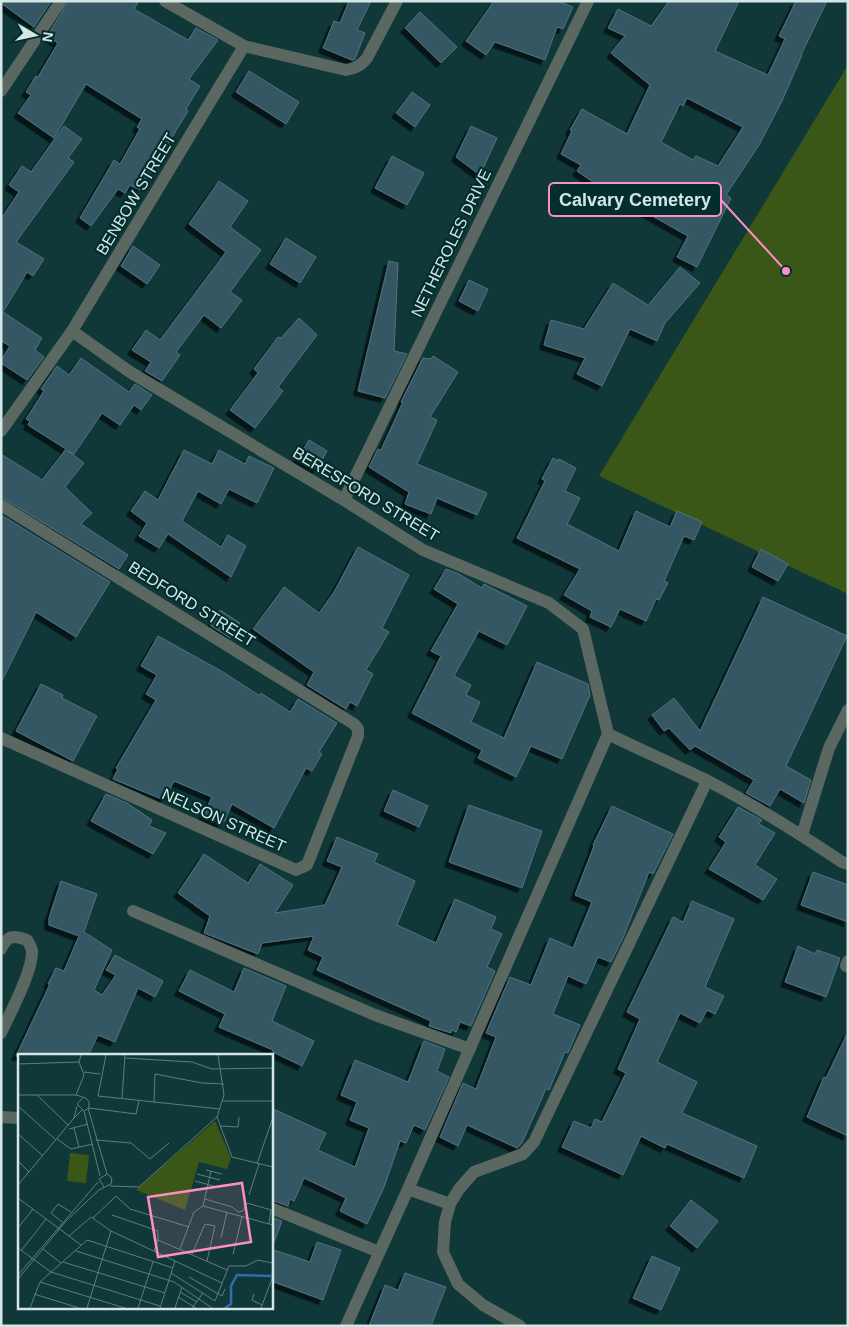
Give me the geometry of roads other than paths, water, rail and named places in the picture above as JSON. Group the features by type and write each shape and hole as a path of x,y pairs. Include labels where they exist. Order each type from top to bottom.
{"street":[{"path":"1,92 61,1"},
{"path":"165,1 244,46 346,70 362,64 367,58 397,1"},
{"name":"NETHEROLES DRIVE","path":"344,500 588,1"},
{"name":"BENBOW STREET","path":"1,431 72,330 244,46"},
{"name":"BERESFORD STREET","path":"72,330 130,372 344,500 423,550 549,602 583,629 608,734"},
{"name":"BEDFORD STREET","path":"1,505 354,724 358,729 358,736"},
{"path":"802,835 829,748 848,710"},
{"path":"346,1326 608,734 707,781 802,835 842,862 848,864"},
{"name":"NELSON STREET","path":"1,738 296,870 307,865 358,736"},
{"path":"520,1326 483,1305 458,1284 443,1252 445,1222 450,1204 459,1189 474,1172 523,1154 534,1142 707,781"},
{"path":"133,912 375,1014 470,1049"},
{"path":"1,949 4,942 10,936 16,936 27,940 32,951 25,978 7,1005 1,1033"},
{"path":"1,1117 18,1118"},
{"path":"408,1189 450,1204"},
{"path":"272,1208 379,1252"}],"place":[{"name":"Calvary Cemetery","path":"786,271"}]}
